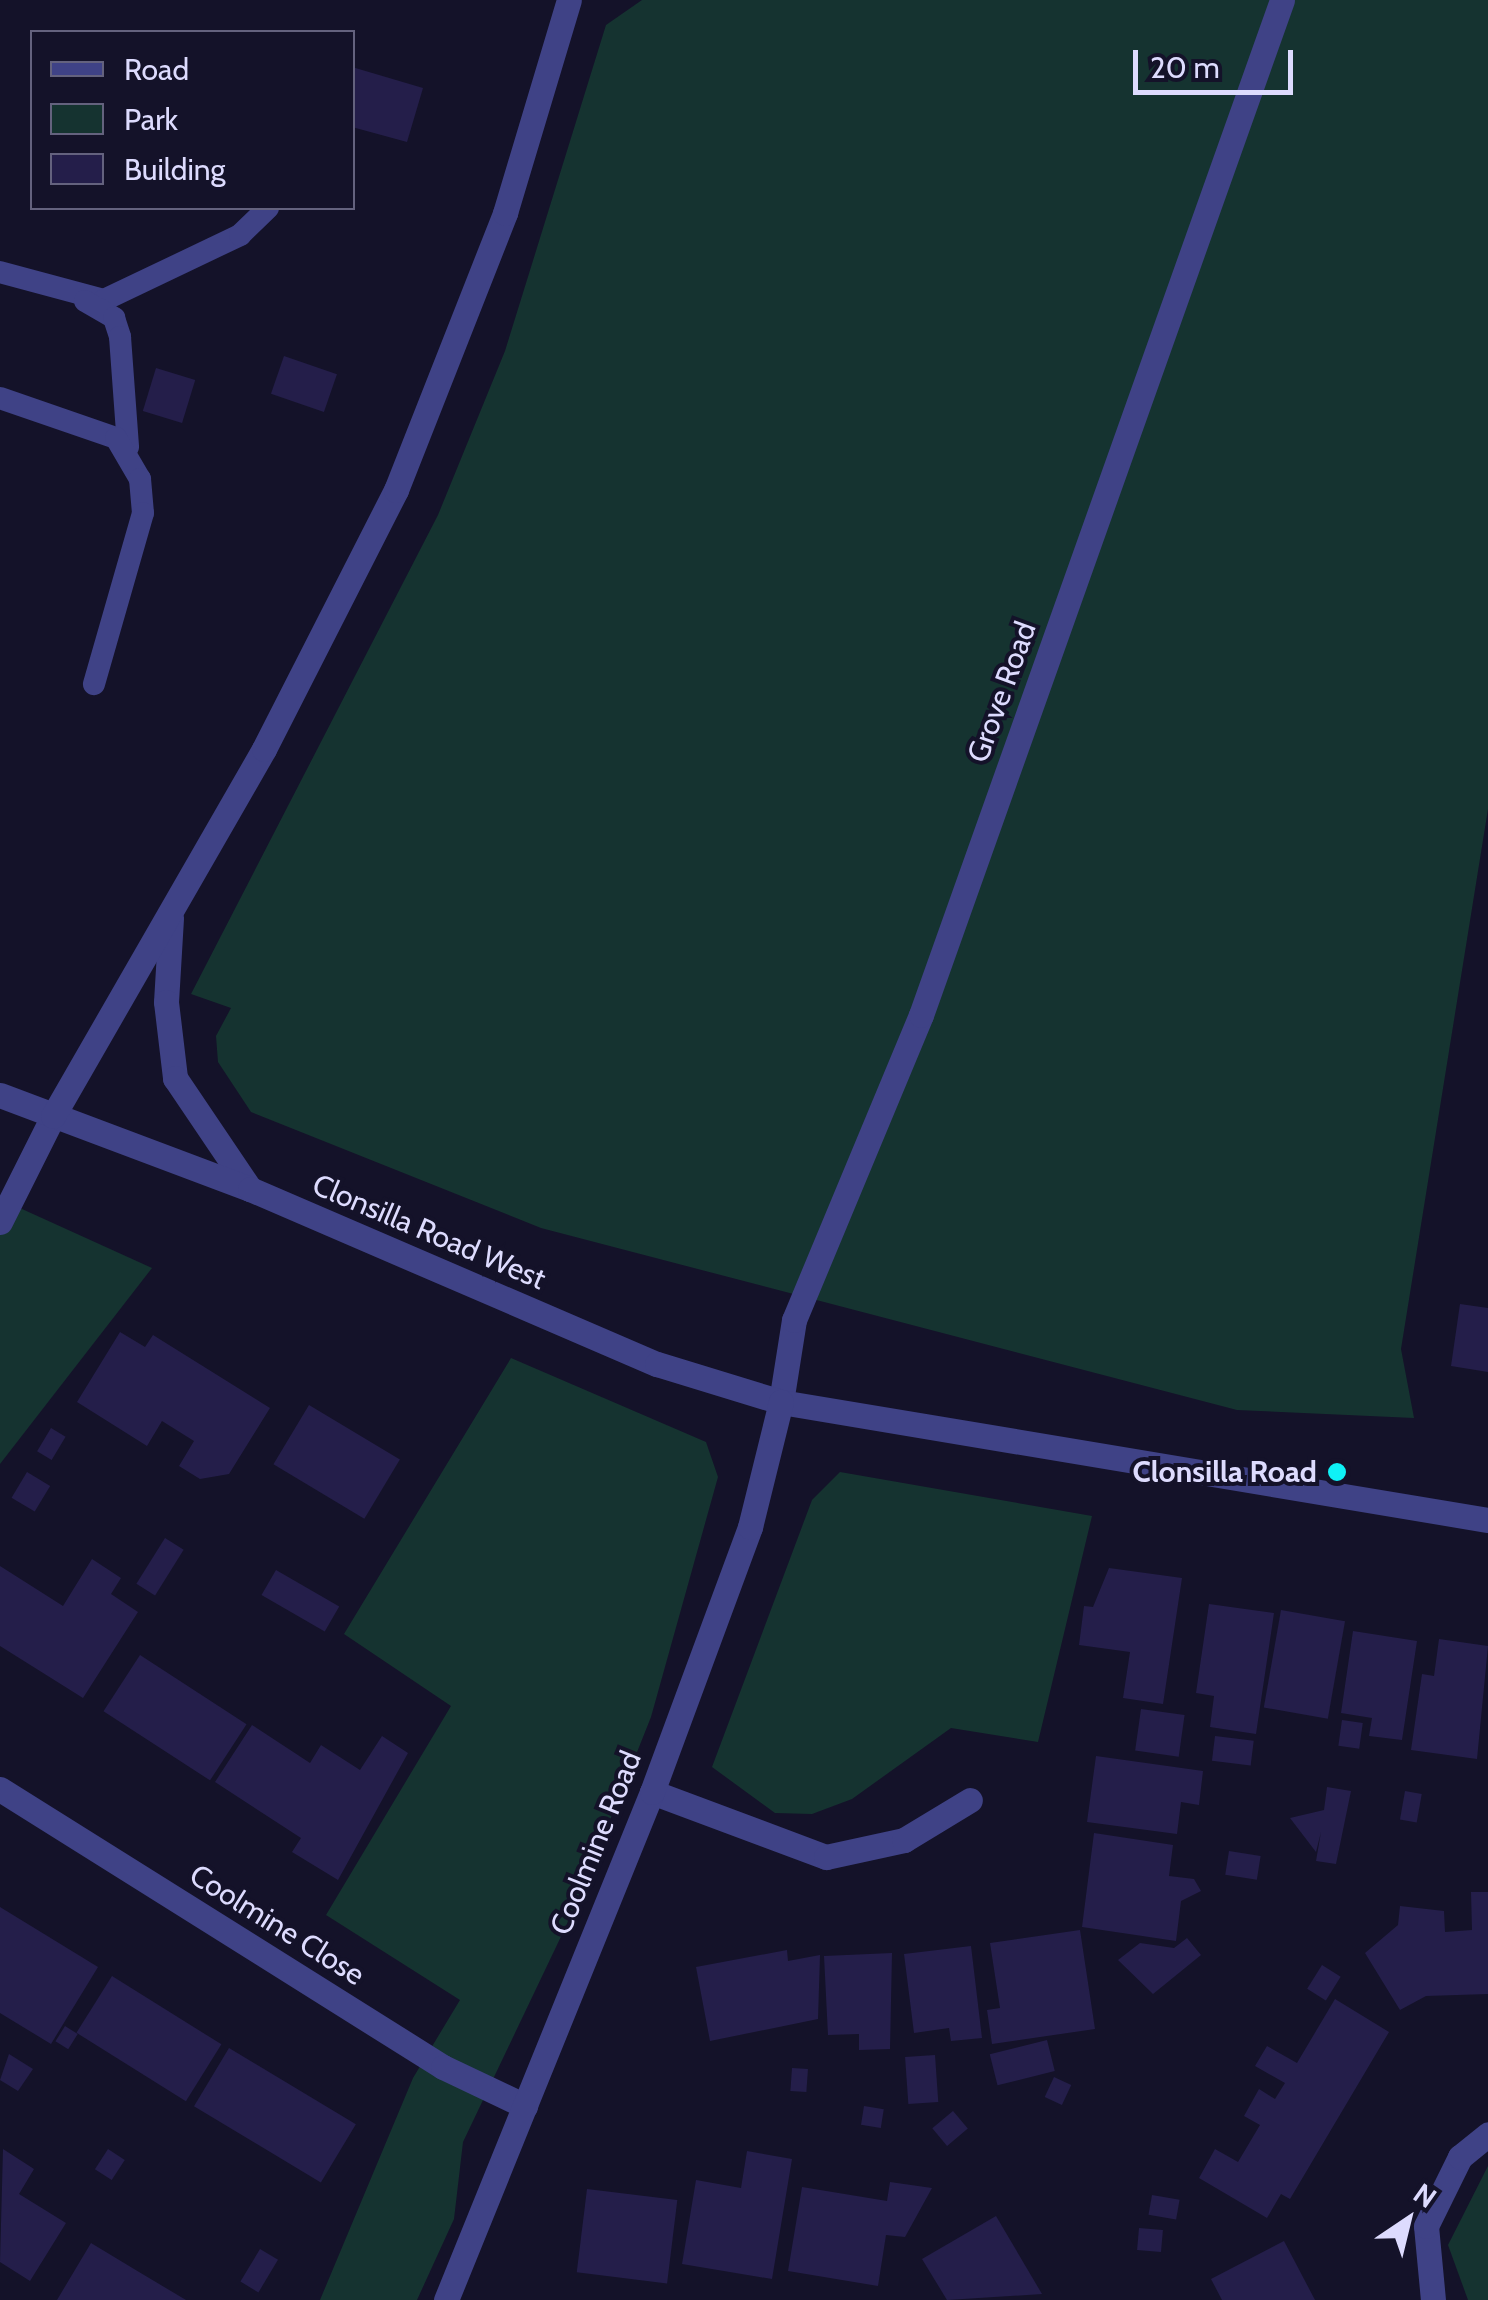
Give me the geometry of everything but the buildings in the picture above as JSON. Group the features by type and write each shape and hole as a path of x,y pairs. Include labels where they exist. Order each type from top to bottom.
{"street":[{"path":"0,1222 53,1116 294,693 415,446 505,213 568,0"},
{"name":"Grove Road","path":"780,1402 794,1320 921,1016 1282,0"},
{"path":"172,908 166,1002 174,1078 250,1188"},
{"path":"0,1095 53,1116"},
{"name":"Clonsilla Road West","path":"53,1116 250,1188 658,1364 780,1402"},
{"path":"780,1402 1488,1520"},
{"name":"Coolmine Road","path":"446,2300 652,1792 750,1527 780,1402"},
{"name":"Coolmine Close","path":"0,1789 443,2067 525,2106"},
{"path":"652,1792 826,1857 904,1840 970,1800"},
{"path":"1433,2300 1426,2226 1460,2157 1488,2134"}],"lane":[{"path":"86,301 131,290 240,235 266,210"},
{"path":"0,272 86,301 114,318 120,337 128,447 143,513 94,684"},
{"path":"0,398 128,447"}],"green space":[{"path":"642,0 1488,0 1488,809 1401,1349 1414,1418 1237,1410 541,1228 251,1112 218,1062 216,1036 231,1008 191,994 438,515 505,351 606,25"},
{"path":"0,1199 152,1268 0,1464"},
{"path":"511,1358 706,1442 718,1477 651,1717 577,1903 463,2142 454,2219 417,2300 320,2300 413,2078 460,2000 326,1915 451,1706 344,1634"},
{"path":"840,1472 1092,1516 1038,1742 951,1728 852,1799 812,1814 775,1813 712,1767 812,1500"},
{"path":"1488,2166 1488,2300 1468,2300 1448,2245"}],"place":[{"name":"Clonsilla Road","path":"1337,1472"}]}
